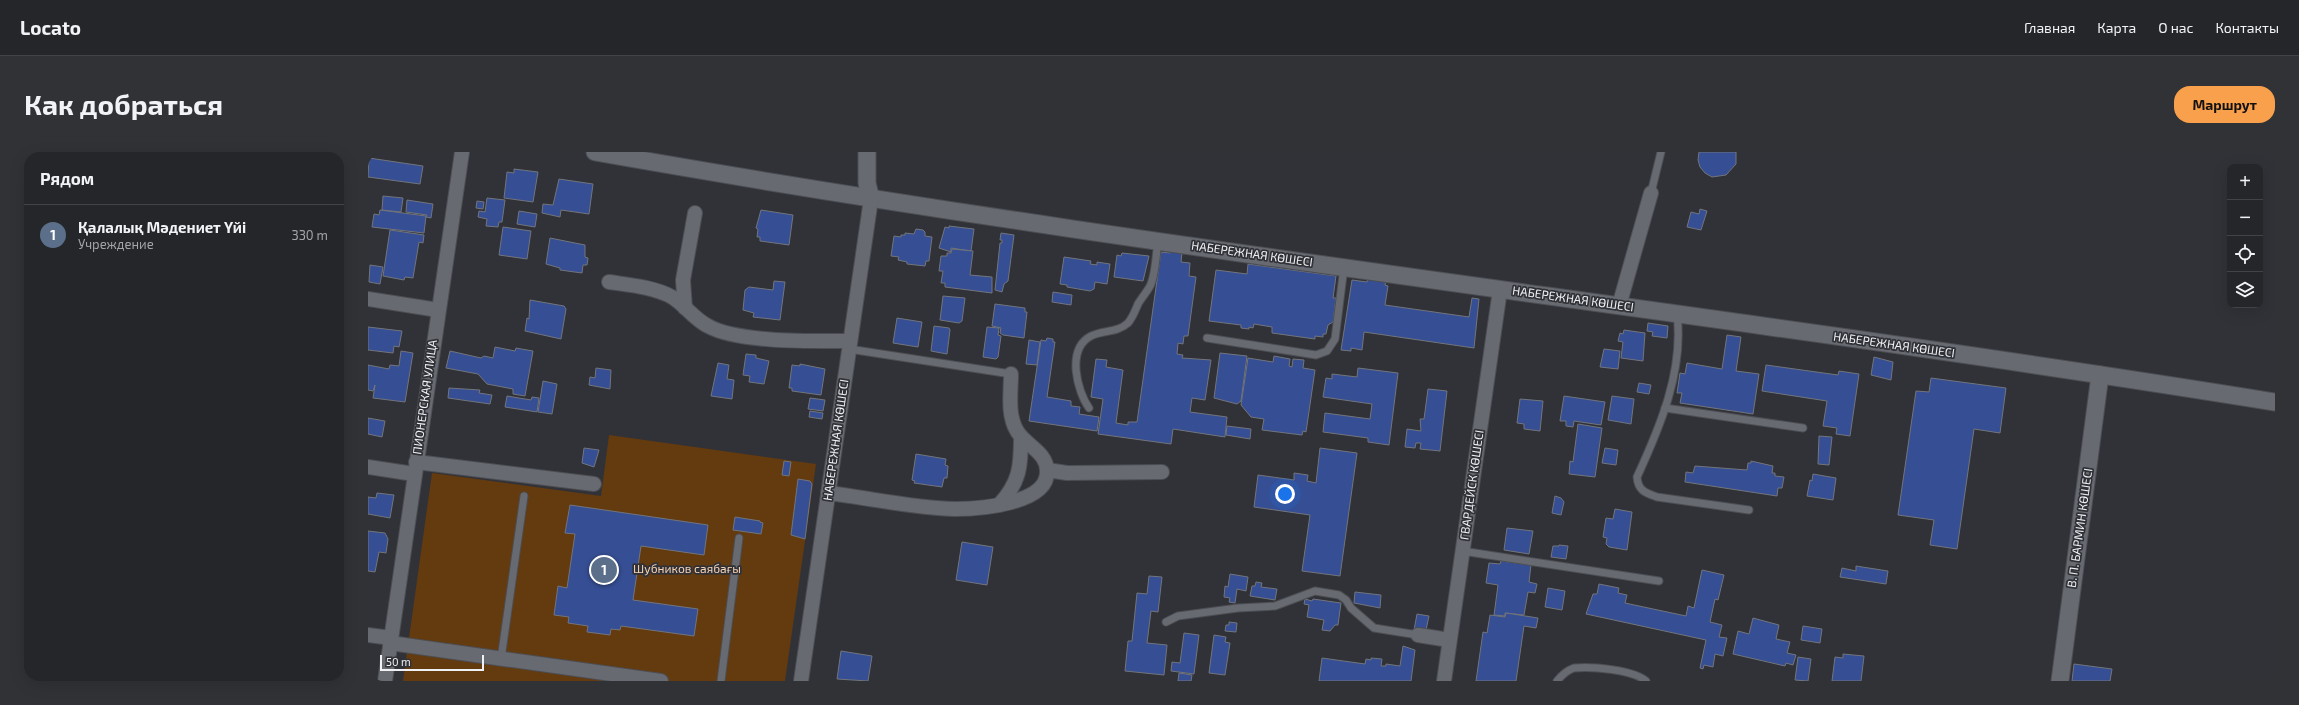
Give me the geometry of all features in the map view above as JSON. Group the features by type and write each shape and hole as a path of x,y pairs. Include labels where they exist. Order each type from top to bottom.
{"street":[{"name":"ПИОНЕРСКАЯ УЛИЦА","path":"385,681 462,152"},
{"name":"НАБЕРЕЖНАЯ КӨШЕСІ","path":"595,152 871,199 2100,375 2275,402"},
{"path":"867,152 867,182 871,199"},
{"path":"1620,306 1651,193"},
{"name":"НАБЕРЕЖНАЯ КӨШЕСІ","path":"801,681 871,199"},
{"path":"685,308 684,280 695,213"},
{"path":"609,282 658,292 671,297 708,327 740,335 770,339 850,345"},
{"name":"ГВАРДЕЙСК КӨШЕСІ","path":"1444,681 1500,290"},
{"path":"368,299 438,310"},
{"path":"828,493 955,509 999,504 1022,499 1035,493 1047,480 1047,470 1045,461 1039,453 1021,437 1013,423 1011,408 1011,374"},
{"name":"В. П. БАРМИН КӨШЕСІ","path":"2060,681 2100,375"},
{"path":"999,504 1016,480 1021,460 1021,437"},
{"path":"368,468 415,468 594,484"},
{"path":"1047,470 1067,473 1162,472"},
{"path":"368,635 501,659 661,681"},
{"path":"1418,635 1449,640"}],"lane":[{"path":"1651,193 1661,152"},
{"path":"1089,408 1080,393 1077,383 1076,369 1080,349 1090,336 1118,330 1135,314 1152,282 1158,241"},
{"path":"1207,338 1316,355 1327,351 1335,338 1344,267"},
{"path":"1677,314 1680,335 1679,351 1665,408 1637,478 1637,484 1642,492 1657,497 1749,510"},
{"path":"850,345 1011,374"},
{"path":"1665,408 1803,428"},
{"path":"501,659 524,496"},
{"path":"721,681 739,538"},
{"path":"1462,551 1659,581"},
{"path":"1166,622 1178,616 1238,608 1275,606 1315,591 1339,595 1346,600 1351,608 1374,628 1418,635"},
{"path":"1557,681 1573,669 1586,668 1605,669 1641,677 1646,681"}],"green space":[{"name":"Шубников саябағы","path":"609,435 816,464 785,681 403,681 432,473 601,496"}],"building":[{"path":"1699,152 1736,152 1736,164 1726,175 1712,177 1705,173 1700,167 1698,160"},
{"path":"369,158 423,166 420,184 368,177"},
{"path":"514,169 538,172 533,202 504,198 507,172 514,173"},
{"path":"559,179 593,184 589,214 561,210 560,217 542,213 543,204 553,205"},
{"path":"383,196 403,198 401,212 382,210"},
{"path":"487,198 505,200 502,222 499,222 498,227 486,226 487,219 478,217 479,211 485,212"},
{"path":"407,200 433,204 431,218 426,217 427,215 406,212"},
{"path":"477,201 484,202 483,209 476,208"},
{"path":"1700,209 1707,211 1701,230 1687,227 1691,212 1699,214"},
{"path":"380,210 426,216 424,233 372,227 374,214 379,215"},
{"path":"761,210 793,215 789,245 760,241 760,237 757,237 758,229 756,228"},
{"path":"519,211 537,214 535,227 517,224"},
{"path":"949,226 974,229 971,251 951,248 951,252 939,248 945,227 949,228"},
{"path":"503,227 531,231 527,259 499,255"},
{"path":"916,229 923,230 925,232 925,236 932,237 929,261 926,261 925,266 907,264 907,262 898,260 899,257 891,256 894,236 901,237 901,235 905,235 905,233 914,234"},
{"path":"390,230 424,235 423,243 419,242 413,278 405,277 404,280 383,276"},
{"path":"1001,233 1014,235 1008,281 1004,284 1002,292 995,290 1000,243 1002,243 1002,240 1000,240"},
{"path":"550,238 585,245 585,257 588,258 587,265 583,265 582,273 560,270 560,268 546,264"},
{"path":"952,249 973,251 970,275 992,277 992,293 945,287 945,283 941,283 943,271 939,271 941,256 947,256 947,253 951,253"},
{"path":"1170,251 1182,253 1181,262 1190,263 1189,276 1196,277 1188,336 1184,336 1183,344 1178,343 1177,354 1183,355 1182,358 1211,360 1205,400 1192,398 1190,412 1227,417 1225,437 1173,429 1171,444 1098,434 1103,399 1091,397 1096,359 1107,360 1106,367 1123,370 1116,423 1128,425 1128,422 1137,422 1161,252 1170,253"},
{"path":"1122,253 1149,256 1143,281 1114,277 1117,255 1121,256"},
{"path":"1064,257 1091,261 1090,264 1097,265 1097,262 1110,264 1107,284 1095,282 1094,289 1090,291 1067,287 1067,285 1060,284"},
{"path":"1248,264 1336,276 1333,298 1336,298 1333,322 1328,325 1326,334 1323,334 1323,337 1315,336 1315,339 1272,333 1272,327 1254,324 1253,328 1249,327 1249,329 1241,328 1241,325 1209,321 1216,270 1247,274"},
{"path":"370,265 383,267 380,284 369,282"},
{"path":"1368,278 1386,280 1385,285 1388,286 1385,305 1469,317 1472,298 1479,299 1474,348 1364,332 1362,350 1351,348 1351,351 1341,350 1352,280 1367,282"},
{"path":"774,281 785,282 780,320 753,317 754,313 743,310 745,290 749,287 773,290"},
{"path":"1053,292 1072,295 1071,305 1052,302"},
{"path":"943,296 965,298 962,321 959,323 940,320"},
{"path":"530,300 564,306 566,309 561,339 525,331 527,318 529,319"},
{"path":"995,304 1025,308 1025,312 1027,312 1024,338 1003,335 1000,333 1001,328 992,326"},
{"path":"897,318 922,322 918,347 893,343"},
{"path":"1648,323 1668,326 1667,338 1652,336 1653,332 1647,331"},
{"path":"934,326 949,328 950,330 947,354 931,351"},
{"path":"368,327 402,331 399,347 394,346 393,353 368,350"},
{"path":"987,327 999,328 998,335 1001,336 998,357 996,359 983,357"},
{"path":"1624,330 1645,333 1643,361 1621,358 1623,342 1618,341 1620,333 1623,334"},
{"path":"1727,335 1741,337 1736,371 1759,374 1753,414 1680,403 1682,393 1677,393 1680,373 1685,374 1687,363 1722,369"},
{"path":"1047,338 1053,339 1053,342 1055,342 1047,397 1071,401 1071,406 1080,407 1079,414 1099,417 1097,431 1029,421 1041,340 1046,341"},
{"path":"1029,340 1040,342 1037,365 1026,364"},
{"path":"495,347 515,351 516,348 533,351 525,396 513,394 513,389 487,384 478,374 446,368 450,351 481,358 484,356 493,358"},
{"path":"1604,349 1620,351 1618,369 1600,367"},
{"path":"401,351 413,353 405,402 373,398 375,385 373,391 368,390 368,365 389,369 390,365 399,366"},
{"path":"1220,353 1247,356 1241,401 1237,404 1214,398"},
{"path":"746,354 756,355 756,358 769,361 764,384 749,382 750,376 743,375"},
{"path":"1274,356 1290,359 1289,366 1292,367 1293,359 1304,360 1303,368 1315,370 1306,432 1303,431 1302,435 1262,430 1264,419 1251,417 1241,405 1248,358 1273,362"},
{"path":"1874,357 1893,362 1891,380 1871,375"},
{"path":"718,363 729,365 727,379 734,380 732,399 711,396"},
{"path":"800,364 825,369 821,395 792,391 792,388 789,388 792,365 800,366"},
{"path":"1766,365 1838,375 1839,371 1859,374 1850,436 1836,434 1837,428 1823,426 1827,401 1762,391"},
{"path":"596,368 611,370 610,389 589,385 590,377 595,378"},
{"path":"1358,368 1398,373 1389,445 1368,442 1368,438 1323,432 1325,413 1370,419 1372,404 1323,397 1326,378 1332,379 1332,374 1357,377"},
{"path":"1931,378 2006,388 2000,433 1974,429 1957,549 1930,545 1934,520 1898,515 1916,391 1929,392"},
{"path":"543,381 557,384 552,414 538,412"},
{"path":"1639,383 1651,385 1649,394 1637,392"},
{"path":"449,388 480,390 479,393 492,395 490,404 448,398"},
{"path":"1428,389 1447,391 1440,451 1420,449 1421,443 1416,443 1415,448 1405,447 1407,429 1421,431 1420,419 1424,419"},
{"path":"507,396 531,400 532,397 539,398 537,412 505,407"},
{"path":"1564,396 1605,402 1601,425 1574,421 1573,427 1566,426 1566,421 1560,421"},
{"path":"1612,396 1634,399 1631,424 1608,420"},
{"path":"810,398 825,400 823,411 808,409"},
{"path":"1520,399 1543,401 1540,431 1524,429 1524,424 1517,423"},
{"path":"810,411 823,413 822,419 809,417"},
{"path":"368,418 385,421 382,437 368,434"},
{"path":"1578,424 1602,428 1595,477 1569,474 1570,461 1573,462"},
{"path":"1227,426 1251,429 1250,439 1226,435"},
{"path":"1819,436 1832,437 1829,465 1818,464"},
{"path":"584,448 599,450 594,467 582,463"},
{"path":"1320,448 1357,453 1340,576 1302,571 1310,515 1254,507 1258,475 1294,480 1294,473 1308,475 1307,481 1316,483"},
{"path":"1605,448 1618,450 1616,465 1602,463"},
{"path":"916,454 946,459 945,465 948,466 947,478 944,478 942,487 914,483 915,481 912,480"},
{"path":"784,461 791,462 789,476 782,475"},
{"path":"1751,461 1773,466 1772,473 1775,473 1775,476 1784,477 1782,488 1778,488 1777,496 1685,482 1686,472 1693,473 1695,466 1747,470 1748,463 1751,463"},
{"path":"1813,474 1836,478 1833,500 1807,496 1810,480 1812,481"},
{"path":"798,479 810,481 812,484 805,539 791,535"},
{"path":"377,493 394,495 390,518 368,514 368,497 376,498"},
{"path":"1555,496 1561,498 1564,502 1561,515 1552,513"},
{"path":"570,505 708,525 704,555 641,546 633,600 698,609 694,636 621,626 620,630 611,629 610,635 587,632 588,626 568,623 569,617 554,615 558,586 567,588 575,534 565,533"},
{"path":"1615,509 1632,512 1627,550 1609,547 1606,544 1607,538 1603,537 1606,518 1613,519"},
{"path":"735,517 760,521 763,523 761,534 733,530"},
{"path":"1507,528 1533,531 1529,554 1504,550"},
{"path":"368,531 385,533 388,539 386,553 379,552 375,572 368,571"},
{"path":"962,542 993,547 987,585 956,580"},
{"path":"1553,546 1568,546 1566,559 1551,557"},
{"path":"1501,561 1531,565 1529,582 1537,584 1535,593 1528,592 1524,615 1505,613 1505,616 1494,615 1498,585 1486,583 1489,563 1500,564"},
{"path":"1856,566 1888,571 1886,584 1840,577 1842,568 1856,571"},
{"path":"1702,570 1724,575 1718,600 1715,599 1710,622 1722,625 1719,637 1727,638 1723,656 1715,654 1713,667 1704,665 1703,669 1700,668 1706,640 1586,614 1593,594 1597,594 1599,584 1619,588 1618,593 1627,595 1625,603 1686,616 1688,606 1694,608"},
{"path":"1230,574 1248,577 1246,591 1237,589 1235,603 1229,602 1230,598 1224,597 1225,586 1228,587"},
{"path":"1149,576 1162,577 1158,612 1151,611 1147,643 1167,645 1164,675 1125,671 1128,641 1132,641 1137,593 1147,594"},
{"path":"1256,582 1262,583 1261,587 1277,589 1275,600 1250,596 1252,586 1255,586"},
{"path":"1548,588 1565,591 1562,610 1545,607"},
{"path":"1355,592 1381,595 1380,608 1354,603"},
{"path":"1305,599 1312,601 1313,599 1341,603 1338,625 1335,625 1330,631 1322,630 1324,620 1307,617 1309,605 1304,604"},
{"path":"1506,613 1538,618 1536,628 1524,626 1516,681 1476,681 1483,632 1487,633 1490,615 1505,617"},
{"path":"1417,614 1429,616 1426,630 1414,630"},
{"path":"1753,618 1779,625 1776,639 1790,642 1787,653 1796,655 1793,665 1786,663 1785,666 1733,654 1738,631 1749,634"},
{"path":"1229,622 1237,623 1236,632 1225,631 1226,625 1229,625"},
{"path":"1803,626 1822,629 1820,643 1801,640"},
{"path":"1184,633 1199,635 1194,674 1171,671 1172,662 1180,663"},
{"path":"1214,635 1226,637 1225,642 1230,643 1225,675 1209,673"},
{"path":"1403,646 1415,650 1411,681 1319,681 1322,658 1365,664 1366,659 1382,659 1381,666 1386,666 1386,664 1400,666"},
{"path":"841,651 872,656 868,681 837,679"},
{"path":"1843,654 1864,656 1861,681 1832,681 1835,657 1843,658"},
{"path":"1798,657 1811,659 1808,681 1795,680"},
{"path":"2074,664 2112,669 2110,681 2072,681"},
{"path":"1179,673 1192,675 1191,681 1178,681"}],"place":[{"name":"Қалалық Мәдениет Үйі","path":"604,570"}]}
